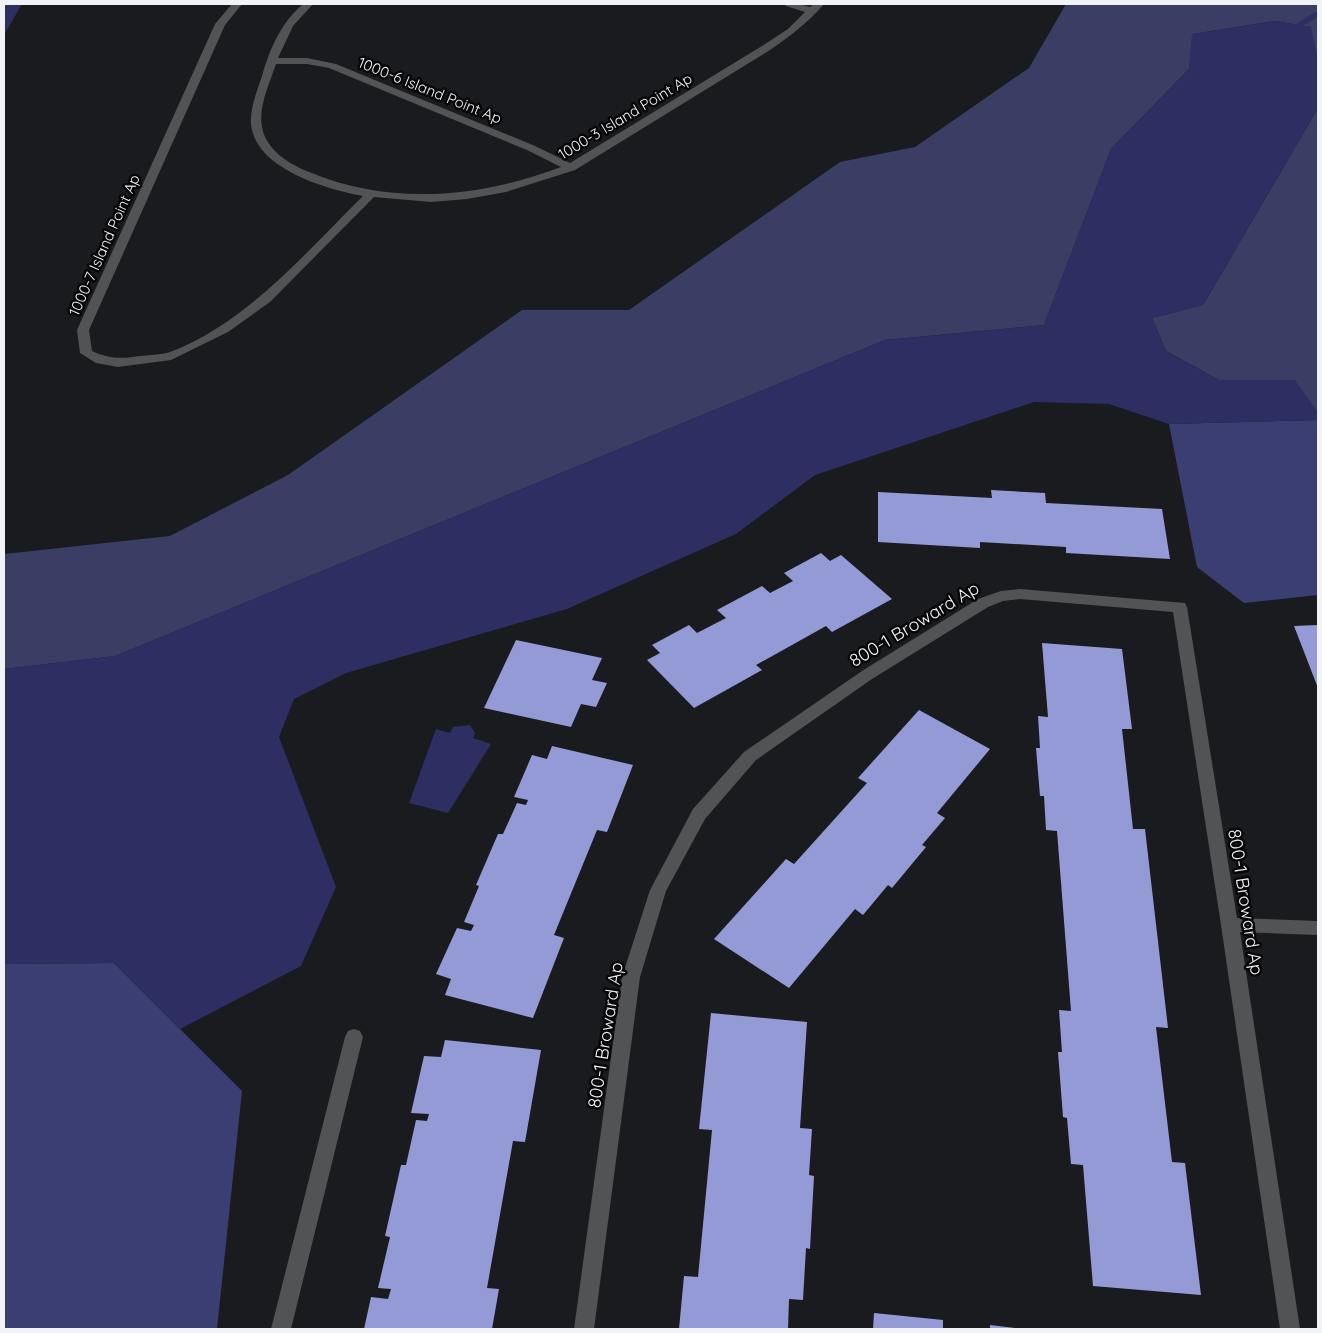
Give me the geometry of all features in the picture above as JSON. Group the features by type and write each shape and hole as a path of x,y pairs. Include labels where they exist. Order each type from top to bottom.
{"street":[{"name":"1000-7 Island Point Ap","path":"237,4 220,24 83,330 86,353 100,360 118,363 171,356 224,329 266,299 370,194"},
{"name":"1000-3 Island Point Ap","path":"308,4 302,8 279,40 256,111 256,128 265,148 291,169 320,182 370,194 408,198 467,196 531,183 571,168 766,48 791,31 817,8"},
{"path":"788,4 817,8"},
{"name":"1000-6 Island Point Ap","path":"272,60 307,61 332,66 531,148 571,168"},
{"name":"800-1 Broward Ap","path":"584,1329 631,977 658,890 699,814 750,756 867,675 983,603 1000,596 1020,594 1180,607 1230,925 1290,1329"},
{"path":"1230,925 1318,928"},
{"path":"281,1329 354,1038"}],"shaded area":[{"path":"4,4 22,4 4,35"},
{"path":"1066,4 1318,4 1318,61 1310,27 1275,21 1193,34 1189,69 1111,149 1044,325 885,340 115,656 4,669 4,554 170,536 288,475 522,310 629,310 840,162 915,147 1029,68"},
{"path":"1275,21 1311,27 1318,61 1318,108 1203,305 1152,318 1166,351 1219,380 1294,380 1318,413 1318,420 1169,424 1109,404 1034,402 815,475 736,534 567,609 346,673 294,699 279,737 336,887 301,966 180,1029 114,963 4,964 4,669 115,656 885,340 1044,325 1111,149 1189,69 1192,34"},
{"path":"1318,108 1318,413 1294,380 1219,380 1166,351 1152,318 1203,305"},
{"path":"1318,420 1318,595 1244,603 1197,567 1169,424"},
{"path":"470,725 475,733 473,738 491,744 448,813 409,803 436,729 450,733 453,727"},
{"path":"114,963 242,1091 217,1329 4,1329 4,964"}],"building":[{"path":"991,490 1045,493 1046,503 1162,509 1170,559 1066,553 1066,547 980,542 980,548 878,542 878,492 992,498"},
{"path":"821,553 830,561 841,555 892,599 832,632 826,626 756,665 762,670 694,708 647,660 660,653 652,645 689,625 697,633 726,618 717,610 762,586 770,593 793,581 784,573"},
{"path":"1318,625 1318,688 1294,626"},
{"path":"516,640 602,658 592,680 607,683 596,707 581,704 571,727 484,708"},
{"path":"1042,643 1122,649 1132,729 1122,729 1133,829 1145,829 1168,1028 1156,1027 1172,1162 1185,1163 1201,1295 1093,1286 1083,1165 1071,1164 1067,1118 1063,1117 1058,1052 1062,1052 1059,1010 1071,1011 1057,831 1046,830 1044,796 1040,796 1036,748 1040,748 1038,716 1048,717"},
{"path":"919,710 990,749 937,813 945,818 922,845 926,847 892,888 888,885 863,915 855,909 789,988 714,939 786,859 794,864 867,783 858,778"},
{"path":"552,746 633,765 607,832 597,830 554,935 564,938 533,1018 445,995 451,979 436,974 457,928 471,931 474,925 464,922 479,886 476,885 498,834 503,834 517,803 526,805 528,800 514,797 532,755 547,759"},
{"path":"711,1013 807,1022 800,1128 812,1129 809,1175 814,1176 810,1249 806,1248 803,1300 789,1299 788,1329 679,1329 684,1276 698,1277 712,1130 699,1129"},
{"path":"445,1040 541,1050 525,1142 513,1141 487,1288 499,1289 492,1329 364,1329 371,1297 388,1299 391,1289 378,1288 390,1237 385,1236 401,1165 406,1165 416,1120 427,1121 429,1114 411,1113 424,1056 441,1057"},
{"path":"874,1313 943,1320 943,1329 873,1329"},
{"path":"990,1325 1015,1328 1015,1329 990,1329"}],"waterway":[{"path":"1298,25 1318,14"}]}
